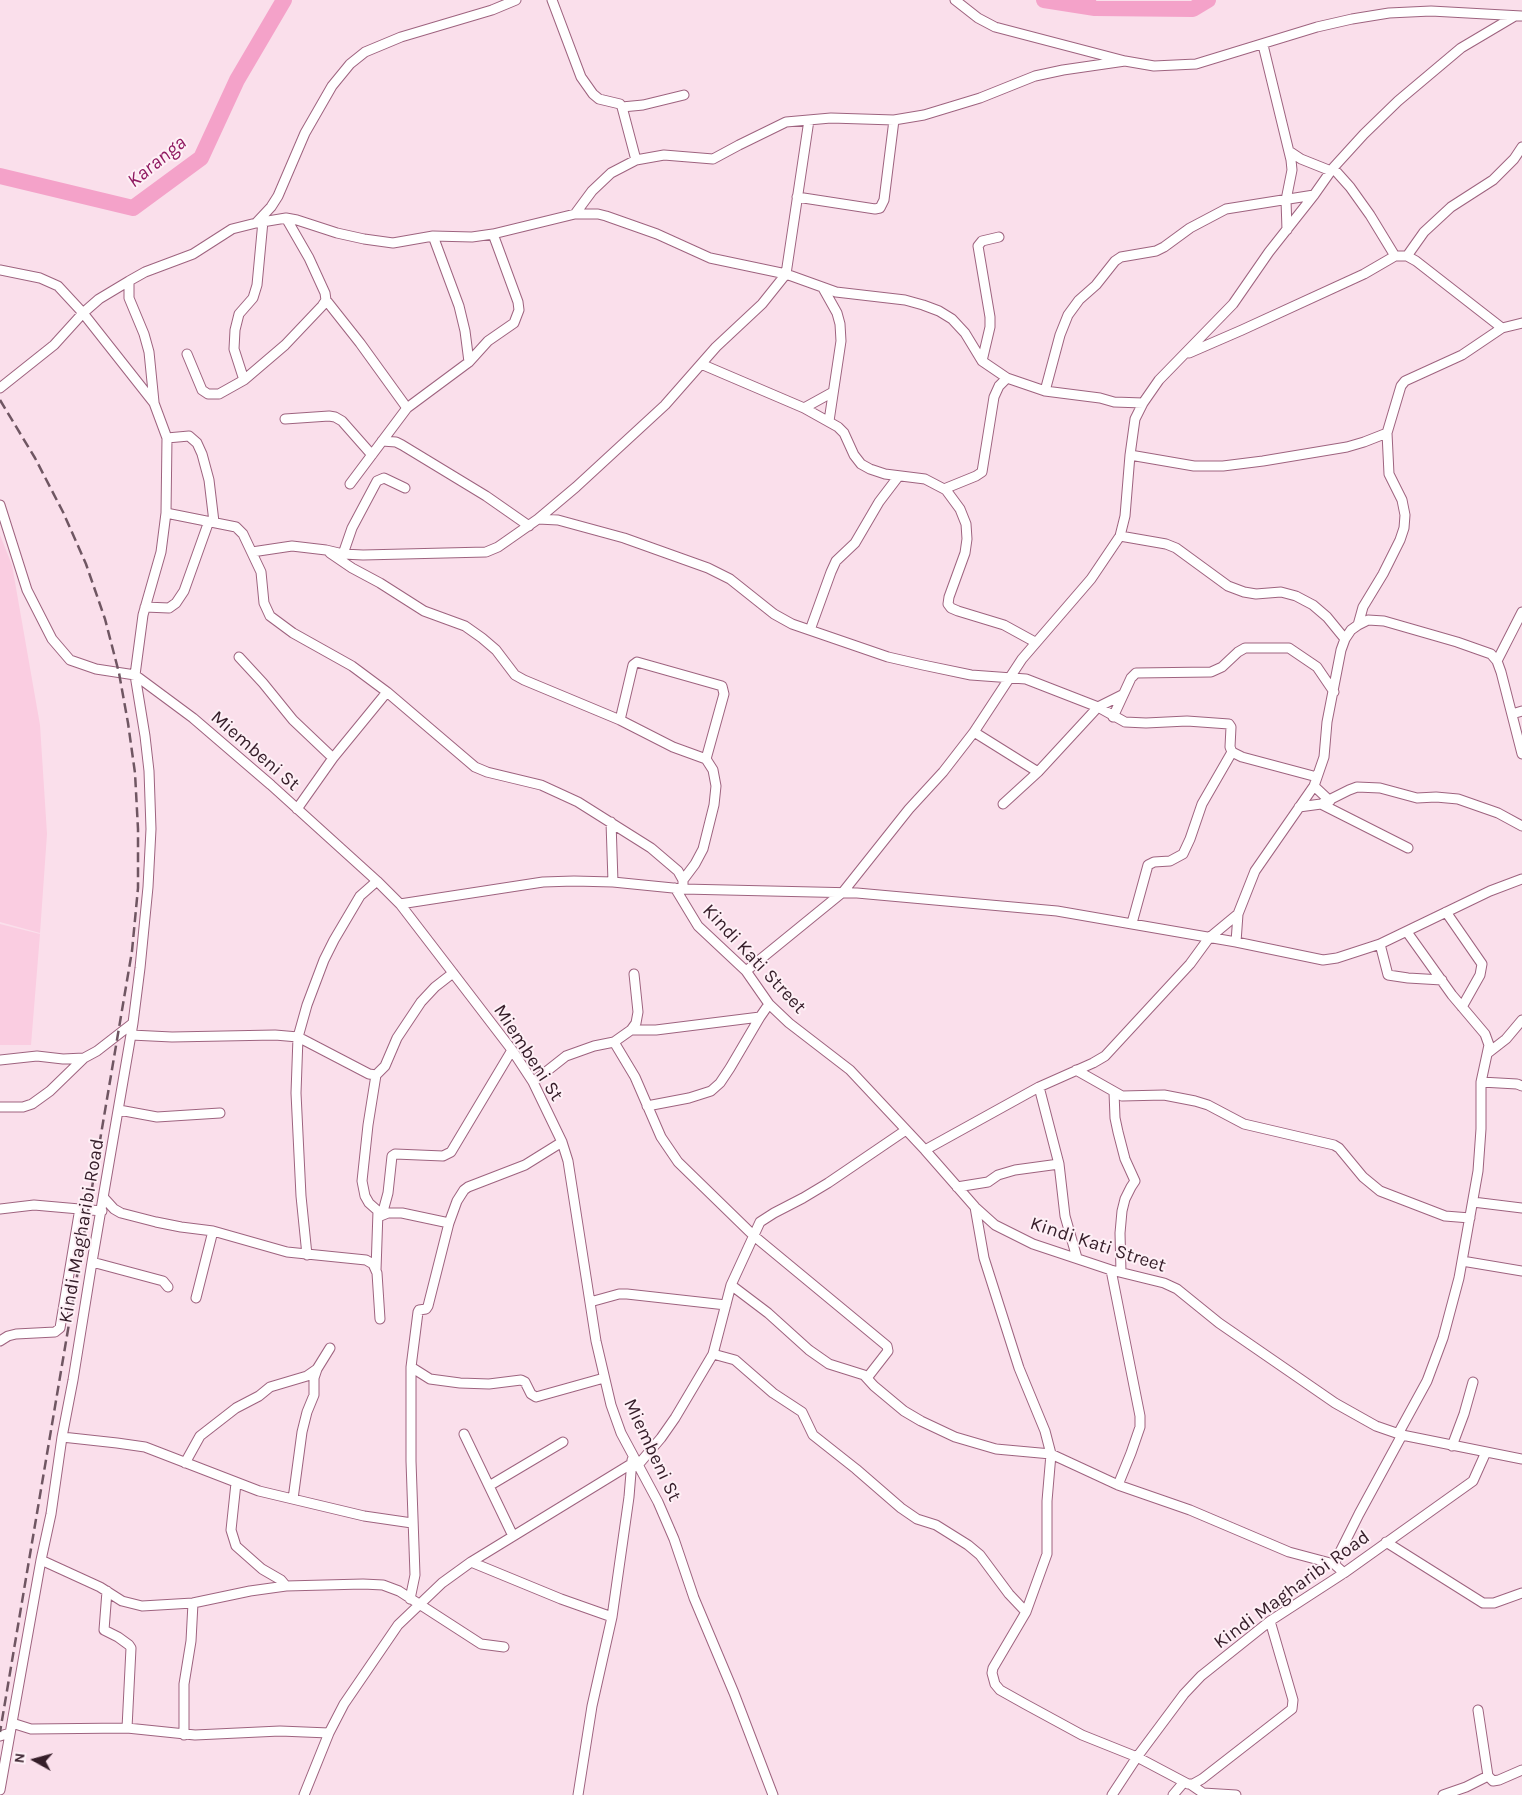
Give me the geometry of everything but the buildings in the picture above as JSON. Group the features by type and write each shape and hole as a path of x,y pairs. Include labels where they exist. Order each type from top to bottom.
{"street":[{"path":"244,380 234,349 235,330 239,314 253,298 257,285 259,222 278,196 305,133 332,86 350,64 365,52 401,37 492,10 516,0"},
{"path":"552,0 581,77 599,99 620,104 622,107 636,160"},
{"path":"955,0 978,18 996,27 1125,61 1154,66 1196,64 1352,18 1389,13 1430,11 1519,16"},
{"path":"746,971 843,892 909,809 943,772 974,732 1009,677 1035,642 1092,579 1120,536 1125,516 1135,420 1142,403 1159,380 1232,304 1268,252 1314,195 1332,169 1398,101 1461,48 1519,16"},
{"path":"1263,45 1292,170 1286,200 1287,230"},
{"path":"575,214 592,191 611,173 636,160 664,155 713,159 786,122 831,118 894,120 924,114 980,98 1035,76 1125,61"},
{"path":"622,107 644,105 684,95"},
{"path":"252,552 292,546 342,554 402,555 486,552 498,547 529,526 583,481 665,405 701,364 762,304 786,274 809,120"},
{"path":"797,197 875,209 880,208 884,200 894,120"},
{"path":"1407,256 1424,232 1451,207 1493,180 1522,147"},
{"path":"1289,151 1300,158 1332,169 1350,187 1395,256"},
{"path":"1044,390 1060,335 1068,315 1079,300 1096,285 1115,261 1121,257 1156,251 1190,228 1226,209 1314,195"},
{"path":"0,388 54,345 83,313 109,292 145,272 193,254 232,230 259,222 286,218 337,233 379,242 405,242 434,236 472,237 493,234 575,214 598,214 657,234 710,258 786,274 823,288 850,294 905,300 939,311 952,319 965,333 982,361 1007,378 1044,390 1100,398 1114,402 1142,403"},
{"path":"286,218 309,258 325,293 326,300 407,408"},
{"path":"350,484 407,408 469,362 488,341 514,323 519,310 518,302 493,234"},
{"path":"434,236 459,306 465,331 469,362"},
{"path":"982,361 990,327 990,317 978,246 982,241 999,237"},
{"path":"1185,354 1364,274 1395,256 1407,256 1428,269 1502,328"},
{"path":"0,270 40,278 58,286 83,313 154,403"},
{"path":"128,281 130,298 149,352 154,403 167,438 189,436 197,443 209,480 211,522 184,591 176,603 169,608 145,607"},
{"path":"823,288 837,314 840,324 841,341 829,421"},
{"path":"187,354 202,390 208,394 220,394 244,380 285,345 326,300"},
{"path":"1236,942 1238,914 1255,871 1315,781 1324,757 1327,722 1344,639 1358,624 1363,608 1383,574 1404,528 1405,515 1402,500 1389,474 1387,433 1402,383 1462,355 1502,328 1522,323"},
{"path":"701,364 804,408 829,421 844,433 854,455 861,464 870,469 898,476 925,479 944,489 954,499 960,509 966,524 967,539 966,553 948,604 951,608 958,611 1004,625 1035,642"},
{"path":"944,489 982,472 994,397 999,386 1007,378"},
{"path":"804,408 834,392"},
{"path":"285,419 335,417 342,421 372,455"},
{"path":"1130,455 1194,466 1223,466 1347,446 1387,433"},
{"name":"Kindi Magharibi Road","path":"0,1790 51,1514 62,1438 133,1024 147,896 151,829 149,770 135,674 145,607 161,552 166,513 167,438"},
{"path":"382,441 396,442 402,445 486,496 529,526"},
{"path":"810,630 836,562 856,543 870,516 898,476"},
{"path":"342,554 352,528 377,481 384,478 406,488"},
{"path":"0,505 27,590 52,639 70,660 80,665 96,670 135,674"},
{"name":"Kindi Kati Street","path":"166,513 236,527 240,530 261,572 264,603 270,616 292,633 352,666 387,692 475,767 487,772 541,785 578,802 667,860 678,871 680,886 698,926 746,971 769,1004 789,1023 850,1070 926,1150 975,1207 996,1225 1033,1244 1111,1270 1164,1283 1177,1289 1219,1323 1335,1403 1376,1426 1400,1435 1522,1459"},
{"path":"538,519 558,520 624,538 708,568 730,579 774,614 792,624 888,656 971,675 1026,679 1098,707 1113,717 1132,723 1187,721 1229,724 1232,752 1315,781 1326,802 1408,848"},
{"path":"1120,536 1154,541 1176,548 1228,586 1244,592 1256,594 1281,592 1296,596 1313,605 1327,617 1344,639"},
{"path":"326,550 352,568 424,611 465,626 496,650 516,675 524,680 620,720 674,747 706,759 713,770 715,778 714,805 703,849 680,886"},
{"path":"1497,661 1519,624 1522,612"},
{"path":"1358,624 1372,620 1399,625 1484,650 1491,654 1497,661 1522,754"},
{"path":"1113,717 1130,678 1136,673 1211,672 1222,667 1245,648 1289,648 1317,666 1334,692"},
{"path":"239,656 293,720 333,758"},
{"path":"620,720 633,665 637,662 722,686 724,694 706,759"},
{"name":"Miembeni St","path":"135,674 193,718 297,809 400,904 512,1050 532,1082 562,1142 568,1161 604,1378 621,1433 634,1461 658,1502 674,1539 694,1598 734,1693 773,1795"},
{"path":"297,809 333,758 387,692"},
{"path":"1003,804 1038,772 1098,707 1122,695"},
{"path":"1512,714 1522,712"},
{"path":"974,732 1038,772"},
{"path":"1132,923 1148,865 1154,862 1170,861 1183,854 1202,804 1232,752"},
{"path":"1299,807 1326,802 1348,790 1380,788 1417,798 1458,799 1498,813 1522,826"},
{"path":"610,822 613,882"},
{"path":"400,904 543,882 613,882 843,892 1057,911 1236,942 1323,960 1344,956 1380,944 1490,891 1522,879"},
{"path":"307,1256 301,1196 296,1093 298,1037 307,1005 324,960 334,940 360,896 377,881"},
{"path":"1446,912 1482,964 1480,975 1462,1007"},
{"path":"926,1150 1039,1087 1105,1056 1190,964 1209,938 1238,914"},
{"path":"1334,1564 1427,1380 1440,1346 1452,1310 1478,1170 1482,1129 1482,1082 1489,1045 1485,1034 1462,1007 1407,932"},
{"path":"1380,944 1388,975 1442,980"},
{"path":"380,1216 378,1209 369,1203 365,1196 362,1181 370,1108 376,1075 385,1066 397,1038 421,1002 453,973"},
{"path":"532,1082 566,1056 594,1046 614,1042 631,1030 636,1023 638,1012 634,974"},
{"path":"647,1106 689,1098 711,1091 720,1083 730,1068 769,1004"},
{"path":"631,1030 663,1030 760,1017"},
{"path":"1488,1053 1506,1038 1522,1020"},
{"path":"0,1107 32,1104 50,1091 84,1058 97,1051 133,1024"},
{"path":"131,1035 172,1037 261,1035 298,1037 369,1074 376,1075"},
{"path":"614,1042 635,1077 661,1137 678,1162 754,1236 887,1346 888,1350 867,1378"},
{"path":"380,1319 376,1271 380,1216 388,1193 392,1156 395,1154 443,1156 450,1152 512,1050"},
{"path":"0,1060 37,1056 63,1059 84,1058"},
{"path":"1076,1070 1114,1092 1128,1097 1164,1095 1195,1101 1208,1105 1244,1124 1334,1145 1339,1148 1363,1177 1380,1191 1445,1216 1470,1218"},
{"path":"1482,1082 1522,1086"},
{"path":"1039,1087 1059,1164 1065,1216 1077,1258"},
{"path":"1114,1092 1115,1118 1118,1132 1125,1159 1135,1182 1124,1199 1122,1211 1120,1233 1121,1272"},
{"path":"119,1110 156,1117 220,1113"},
{"path":"304,1795 329,1733 344,1704 398,1625 418,1604 442,1583 471,1562 634,1461 670,1425 713,1354 731,1285 757,1227 765,1218 828,1183 906,1130"},
{"path":"410,1599 415,1575 412,1523 411,1367 418,1312 419,1310 426,1309 428,1306 449,1223 460,1195 468,1187 525,1166 562,1142"},
{"path":"957,1187 988,1182 998,1175 1014,1170 1059,1164"},
{"path":"104,1198 114,1208 132,1216 181,1228 213,1231 307,1256 366,1260 373,1264 376,1271"},
{"path":"1473,1202 1522,1208"},
{"path":"0,1209 34,1205 102,1211"},
{"path":"975,1207 984,1258 1019,1368 1045,1432 1050,1454 1046,1554 1026,1612 993,1668 992,1674 995,1684 1000,1690 1082,1735 1137,1757 1203,1793 1236,1795"},
{"path":"0,1340 16,1334 55,1332 60,1328 80,1208"},
{"path":"380,1216 402,1213 449,1223"},
{"path":"196,1298 213,1231"},
{"path":"1462,1261 1522,1271"},
{"path":"92,1262 163,1280 168,1287"},
{"path":"1111,1270 1140,1416 1140,1427 1132,1453 1118,1485"},
{"path":"731,1285 768,1313 809,1350 829,1364 859,1373 904,1411 955,1437 996,1449 1050,1454 1118,1485 1190,1510 1289,1552 1334,1564 1344,1572"},
{"path":"590,1302 619,1294 627,1294 726,1305"},
{"path":"293,1499 302,1432 314,1395 314,1378 317,1369 330,1348"},
{"path":"713,1354 735,1360 773,1393 802,1412 813,1435 910,1515 936,1525 968,1545 980,1555 1009,1594 1026,1612"},
{"path":"411,1367 430,1379 451,1382 482,1384 521,1380 525,1382 531,1394 536,1397 604,1378"},
{"path":"185,1464 195,1442 206,1429 270,1387 307,1376 317,1369"},
{"path":"1452,1446 1473,1382"},
{"path":"464,1434 513,1536"},
{"path":"62,1438 145,1447 259,1491 364,1516 412,1523"},
{"path":"489,1486 563,1442"},
{"name":"Kindi Magharibi Road","path":"1112,1795 1137,1757 1184,1694 1201,1676 1270,1621 1344,1572 1472,1481 1486,1452"},
{"path":"578,1795 592,1706 612,1617 634,1461"},
{"path":"236,1483 232,1530 236,1546 262,1569 281,1580 286,1586"},
{"path":"1386,1542 1483,1603 1494,1603 1522,1592"},
{"path":"41,1560 73,1573 122,1601 142,1606 193,1603 250,1591 286,1586 383,1585 392,1588 481,1644 504,1647"},
{"path":"471,1562 561,1599 612,1617"},
{"path":"107,1591 104,1630 118,1637 131,1648 127,1728"},
{"path":"184,1735 184,1684 191,1641 193,1603"},
{"path":"1173,1795 1187,1783 1202,1779 1292,1710 1293,1700 1270,1621"},
{"path":"1478,1710 1488,1776 1492,1781 1499,1780 1522,1770"},
{"path":"0,1736 11,1728 127,1728 184,1735 280,1731 329,1733"},
{"path":"1443,1795 1466,1787 1488,1776"}],"shaded area":[{"path":"0,535 12,565 40,725 47,834 40,933 0,922"},
{"path":"0,924 40,934 31,1045 0,1045"}],"waterway":[{"name":"Karanga","path":"0,176 133,208 201,158 237,80 284,0"},
{"name":"Karanga","path":"1044,0 1095,8 1193,9 1208,0"}],"railway":[{"path":"0,400 35,458 63,512 86,564 105,619 119,673 128,723 135,773 138,829 138,888 132,951 0,1732"}]}
